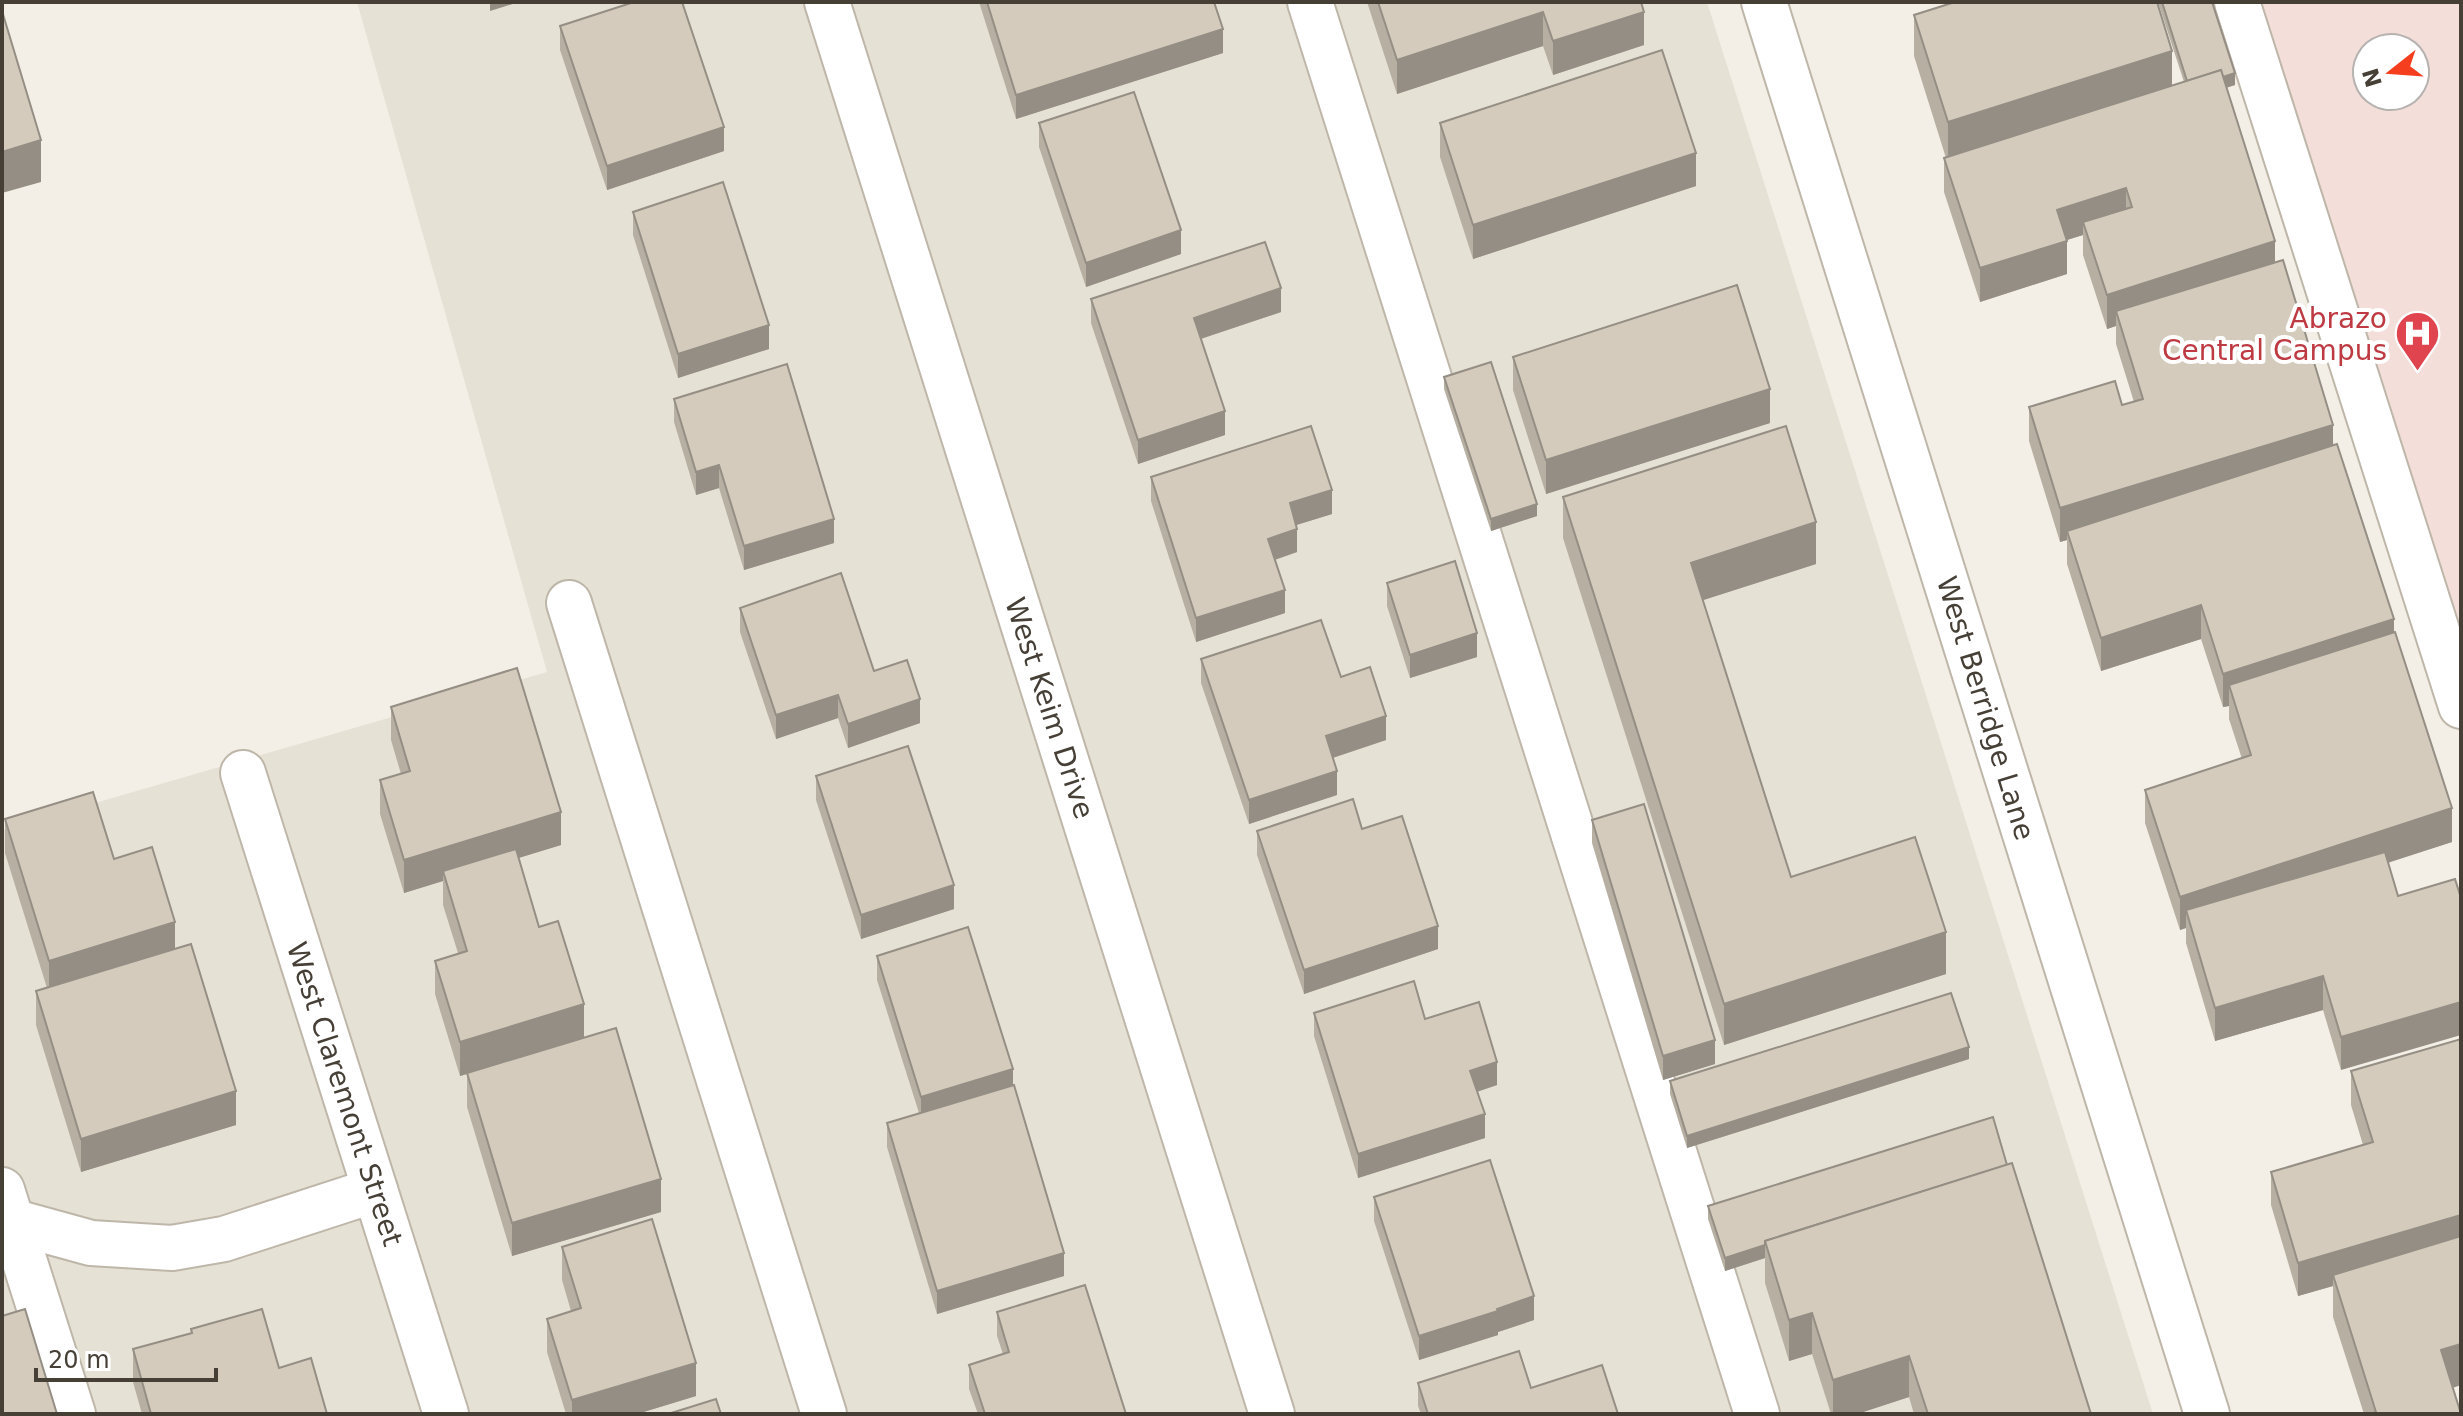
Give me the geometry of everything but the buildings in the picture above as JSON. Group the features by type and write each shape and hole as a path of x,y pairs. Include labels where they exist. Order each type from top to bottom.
{"street":[{"name":"West Keim Drive","path":"827,2 1272,1414"},
{"path":"1310,2 1757,1414"},
{"name":"West Berridge Lane","path":"1764,2 2207,1414"},
{"path":"2237,2 2461,706"},
{"path":"569,603 824,1414"},
{"name":"West Claremont Street","path":"243,773 446,1414"},
{"path":"5,1211 91,1243 172,1248 224,1239 375,1190"},
{"path":"5,1211 73,1414"}],"shaded area":[{"path":"357,2 1707,2 2153,1414 2,1414 2,830 547,672"},
{"name":"Abrazo Central Campus","path":"2258,2 2461,2 2461,650"}],"place":[{"name":"Abrazo Central Campus","path":"2418,373"}]}
